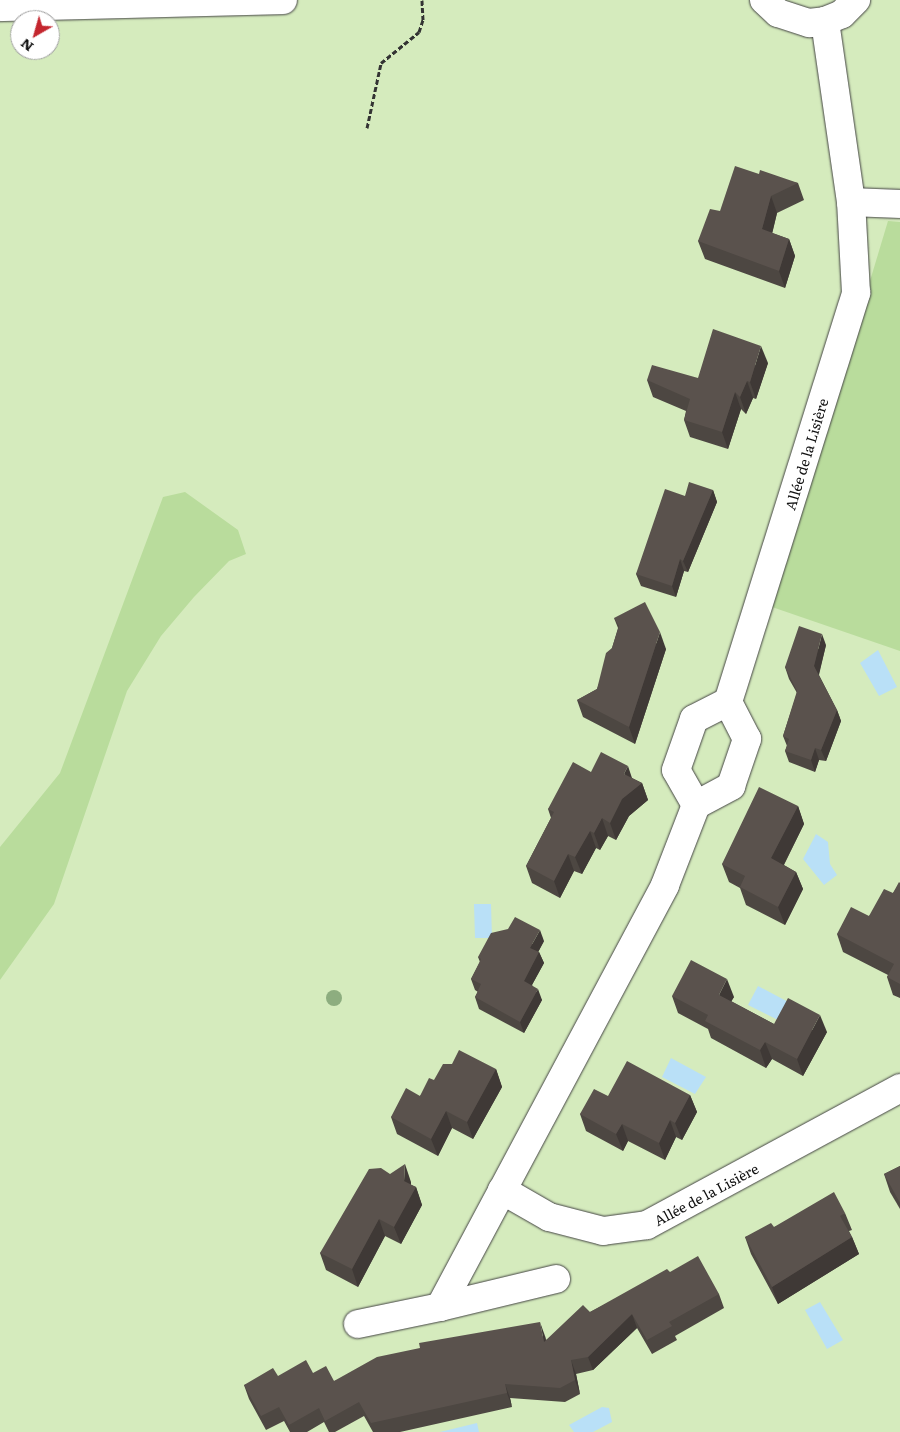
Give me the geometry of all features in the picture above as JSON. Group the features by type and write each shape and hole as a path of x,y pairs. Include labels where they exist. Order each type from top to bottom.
{"street":[{"path":"0,7 283,0"},
{"path":"764,0 778,13 793,20 826,21 842,14 856,0"},
{"name":"Allée de la Lisière","path":"728,702 856,293 852,202 826,21"},
{"path":"852,202 900,204"},
{"path":"440,1307 665,885 696,805 731,786 747,739 728,702 694,719 676,770 696,805"},
{"name":"Allée de la Lisière","path":"502,1190 549,1218 602,1231 648,1225 900,1088"},
{"path":"358,1324 440,1307 556,1279"}],"path":[{"path":"367,128 381,63 419,32 423,20 422,0"}],"green space":[{"path":"0,0 900,0 900,1432 0,1432"},
{"path":"888,221 900,222 900,651 772,607"},
{"path":"185,492 238,530 246,554 229,561 194,597 161,636 127,691 54,904 0,980 0,847 60,773 163,497"}],"water":[{"path":"878,650 897,687 879,696 860,663"},
{"path":"816,834 828,842 830,864 837,875 824,885 803,859"},
{"path":"474,904 491,904 492,938 475,938"},
{"path":"758,986 792,1004 782,1022 748,1005"},
{"path":"671,1058 706,1077 695,1094 662,1077"},
{"path":"820,1302 843,1340 827,1349 805,1310"},
{"path":"602,1407 609,1408 612,1422 593,1432 574,1432 569,1425"},
{"path":"477,1423 479,1432 440,1432"}],"building":[{"path":"735,166 759,174 760,170 798,183 771,196 762,229 789,239 779,271 698,241 710,209 720,211"},
{"path":"713,329 761,346 750,382 747,381 740,397 735,392 722,432 684,420 690,399 647,380 652,365 698,378"},
{"path":"689,482 713,490 683,561 680,559 672,586 636,574 665,489 685,496"},
{"path":"645,602 660,632 629,727 577,700 597,689 606,653 612,648 619,626 614,618"},
{"path":"799,626 822,634 814,666 837,710 821,750 815,748 811,760 785,751 789,739 783,736 797,691 785,667"},
{"path":"601,752 628,766 624,774 642,783 622,799 610,823 602,818 594,833 590,831 575,857 568,854 554,881 526,866 554,812 548,809 573,762 591,772"},
{"path":"759,787 798,806 771,858 796,872 778,907 740,887 745,876 722,864"},
{"path":"899,882 900,984 887,977 894,964 837,934 851,907 869,916 884,889 893,893"},
{"path":"515,917 540,930 530,948 539,952 524,981 538,989 520,1022 475,997 481,984 471,979 481,959 478,957 491,933 508,929"},
{"path":"691,960 727,979 719,995 774,1024 788,998 820,1015 797,1059 765,1042 760,1050 705,1021 708,1015 672,996"},
{"path":"459,1050 496,1069 467,1122 446,1111 431,1139 391,1117 406,1088 420,1096 429,1078 434,1080 443,1064 452,1064"},
{"path":"627,1061 690,1095 675,1123 670,1120 659,1143 622,1124 616,1134 580,1114 594,1089 608,1096"},
{"path":"405,1164 404,1181 416,1187 394,1227 379,1219 352,1269 320,1253 369,1169 381,1168 390,1174"},
{"path":"900,1166 900,1203 884,1174"},
{"path":"834,1192 845,1213 840,1216 852,1237 772,1287 745,1237 771,1223 774,1227"},
{"path":"698,1256 719,1294 669,1322 672,1326 647,1340 632,1314 588,1357 571,1360 575,1380 560,1388 505,1384 507,1393 371,1423 359,1402 325,1421 319,1408 289,1425 279,1407 261,1416 244,1385 273,1368 278,1376 306,1360 313,1373 326,1366 334,1381 377,1357 420,1348 419,1343 540,1322 544,1342 583,1305 590,1312 667,1269 670,1272"}]}
